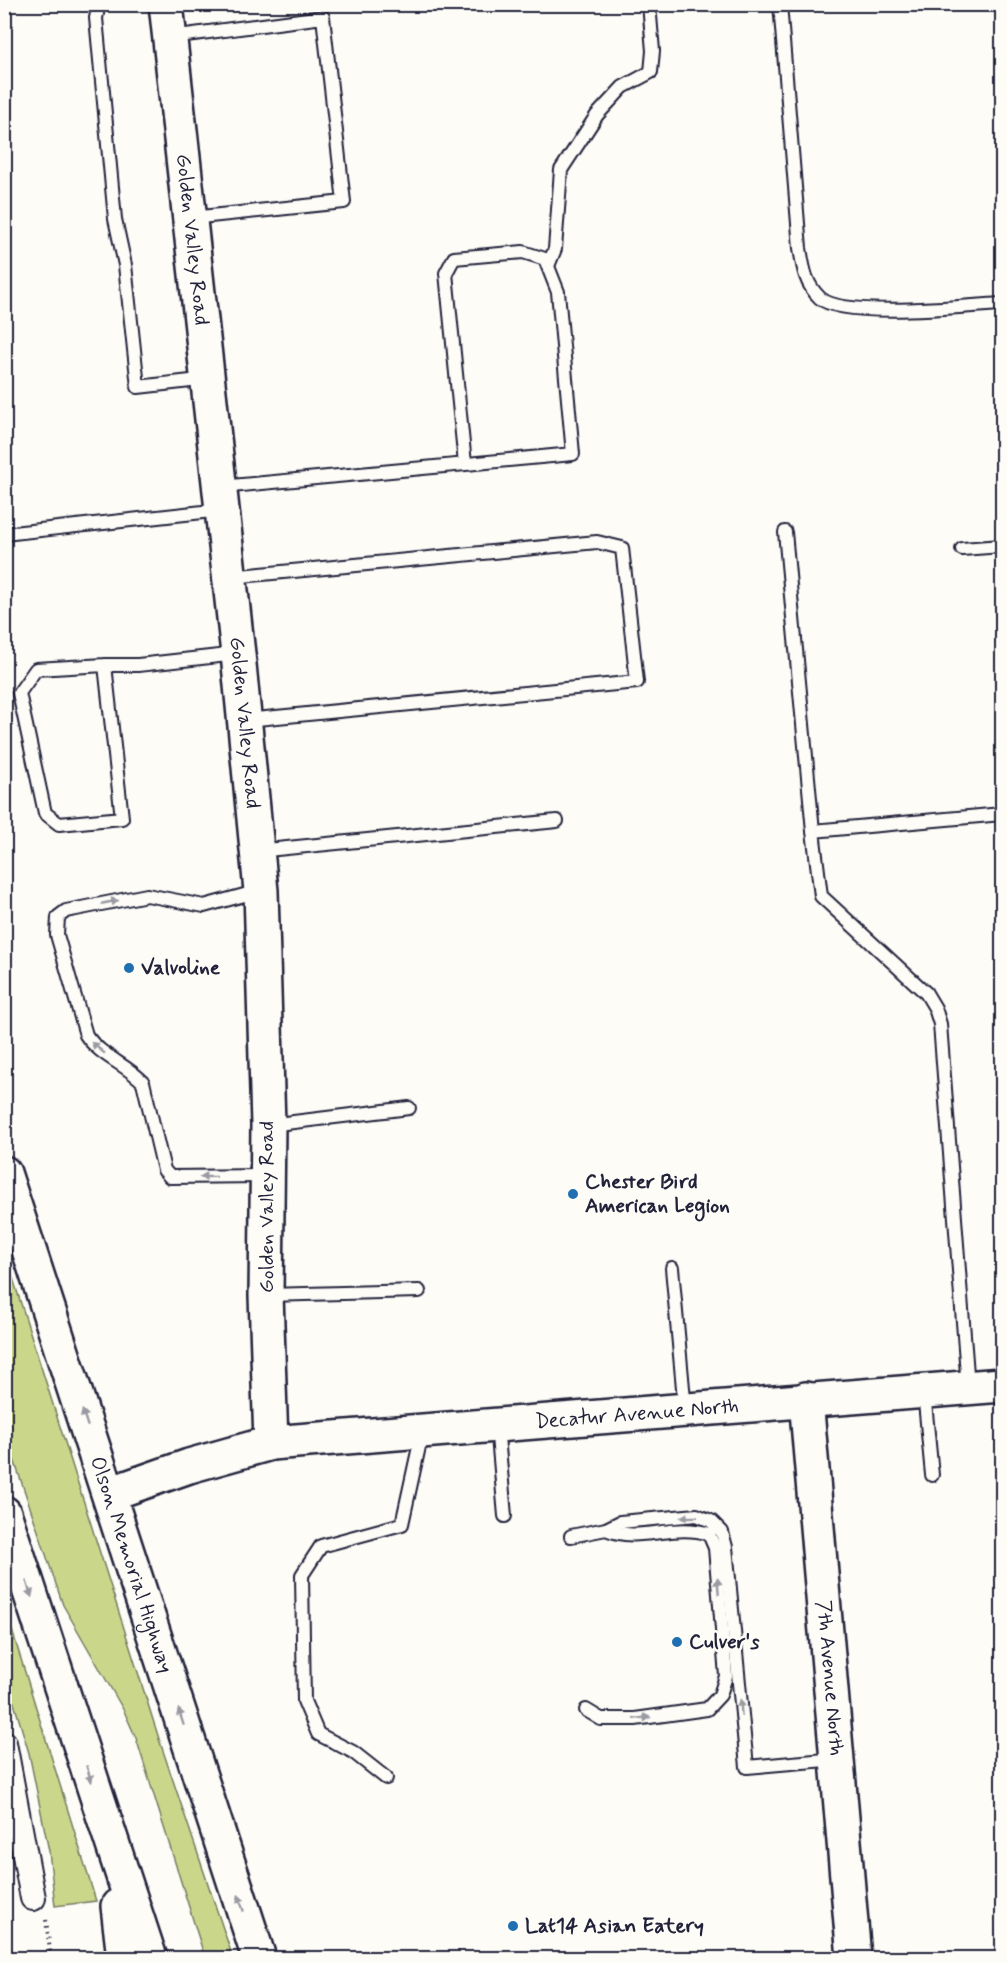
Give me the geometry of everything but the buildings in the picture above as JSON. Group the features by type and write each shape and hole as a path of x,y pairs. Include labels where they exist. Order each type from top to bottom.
{"main road":[{"name":"Golden Valley Road","path":"166,4 230,577 261,891 268,1125 266,1295 271,1443"},
{"name":"Olson Memorial Highway","path":"4,1173 259,1959"},
{"name":"Decatur Avenue North","path":"109,1494 189,1466 271,1443 1002,1384"},
{"name":"7th Avenue North","path":"807,1399 854,1959"},
{"path":"4,1513 150,1959"},
{"path":"109,1835 124,1959"}],"street":[{"path":"4,1743 33,1898"}],"lane":[{"path":"99,4 96,18 116,219 125,265 138,387 208,379"},
{"path":"548,266 555,249 561,170 597,115 623,87 651,72 653,51 649,4"},
{"path":"780,4 800,248 806,279 821,299 867,311 1002,304"},
{"path":"170,37 323,17 344,202 191,219"},
{"path":"4,534 221,499 465,464 573,454 558,292 545,259 523,252 454,258 446,273 465,464"},
{"path":"785,532 821,896 926,993 935,1008 940,1024 968,1387"},
{"path":"230,577 597,542 622,548 637,682 245,720"},
{"path":"962,549 1002,546"},
{"path":"105,665 122,818 59,824 45,813 20,693 36,669 105,665 138,665 238,654"},
{"path":"813,831 1002,814"},
{"path":"256,851 557,821"},
{"path":"261,891 204,906 147,894 66,911 58,917 57,935 86,1035 93,1046 135,1074 143,1082 164,1170 171,1177 267,1176"},
{"path":"268,1125 409,1108"},
{"path":"672,1268 685,1410"},
{"path":"266,1295 419,1291"},
{"path":"923,1390 932,1475"},
{"path":"497,1425 505,1516"},
{"path":"386,1778 353,1752 318,1734 304,1701 302,1575 321,1546 402,1524 422,1432"},
{"path":"571,1536 606,1529 620,1522 697,1515 711,1521 722,1532 726,1548 747,1767 838,1759"},
{"path":"586,1710 602,1719 635,1719 701,1711 707,1709 720,1695 726,1676 716,1548 709,1534 692,1528 621,1536 606,1529"}],"path":[{"path":"33,1898 45,1907 51,1959"}],"green space":[{"path":"4,1250 160,1742 233,1958 205,1958 136,1738 124,1711 63,1605 5,1433"},
{"path":"5,1606 96,1901 55,1906 49,1851 29,1753 5,1673"}],"place":[{"name":"Valvoline","path":"129,968"},
{"name":"Chester Bird American Legion","path":"573,1194"},
{"name":"Culver's","path":"677,1642"},
{"name":"Lat14 Asian Eatery","path":"513,1926"}]}
